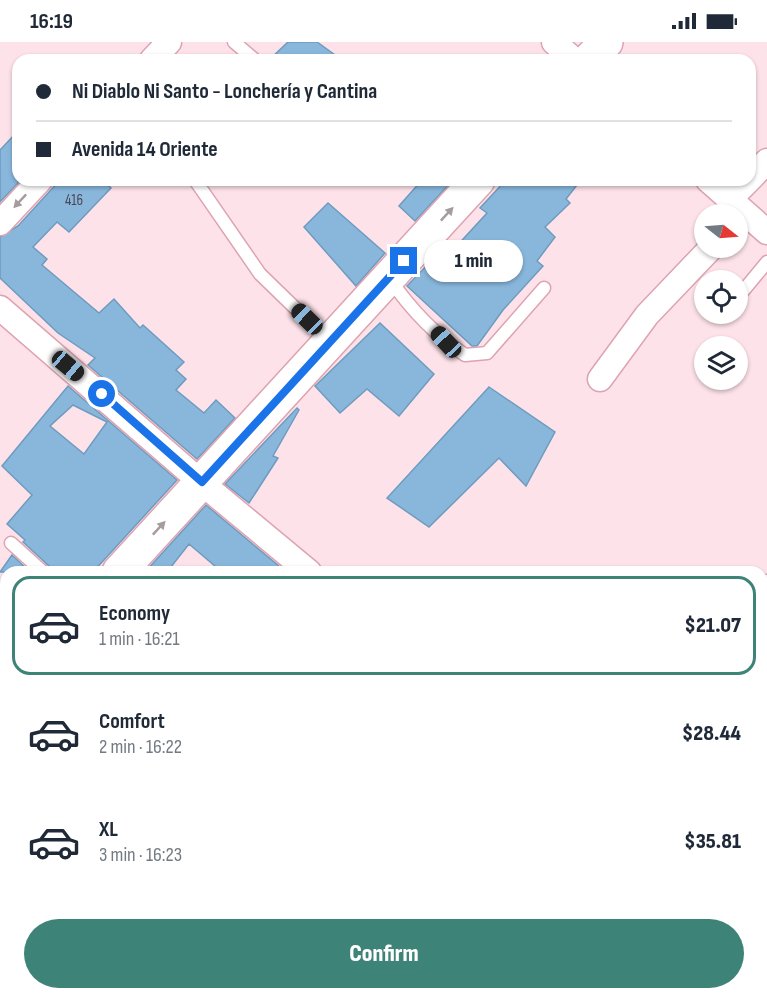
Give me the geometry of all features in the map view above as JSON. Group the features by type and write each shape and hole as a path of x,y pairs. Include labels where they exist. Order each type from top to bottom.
{"main road":[{"path":"595,54 606,42"},
{"path":"125,566 472,186"}],"street":[{"path":"554,42 567,54"},
{"path":"756,172 767,161"},
{"path":"0,223 34,186"},
{"path":"714,186 732,204"},
{"path":"740,204 747,186"},
{"path":"748,218 767,232"},
{"path":"600,379 647,315 701,258"},
{"path":"0,308 302,566"}],"lane":[{"path":"234,42 248,54"},
{"path":"199,186 260,274 330,341"},
{"path":"748,285 767,262"},
{"path":"389,277 401,295 446,342 465,355 487,353 544,288"},
{"path":"11,543 36,566"}],"building":[{"path":"288,42 317,42 334,54 275,54"},
{"path":"12,137 12,186 15,186 0,202 0,150"},
{"path":"55,186 109,186 111,188 69,232 57,222 33,247 47,259 42,265 99,313 114,299 140,328 143,325 184,362 176,370 186,379 176,390 204,413 216,400 235,418 197,459 88,365 95,358 58,333 0,278 0,237 18,226"},
{"path":"417,186 447,186 415,221 399,206"},
{"path":"500,186 576,186 566,199 570,203 545,227 555,237 537,261 543,266 503,310 477,346 472,346 407,286 435,257 442,262 487,213 480,208"},
{"path":"328,203 385,253 356,286 304,227"},
{"path":"380,323 434,374 399,416 367,389 340,413 315,386"},
{"path":"68,386 177,480 98,566 49,566 23,542 25,540 7,524 32,495 2,466","holes":["73,405 107,422 84,454 50,426"]},
{"path":"489,387 555,432 526,486 499,458 429,527 387,498"},
{"path":"297,408 299,410 273,456 278,458 249,503 225,484"},
{"path":"206,505 279,566 215,566 189,544 172,566 150,566"},
{"path":"12,555 24,566 4,566"}],"route":[{"path":"102,394 202,482 404,261"}]}
